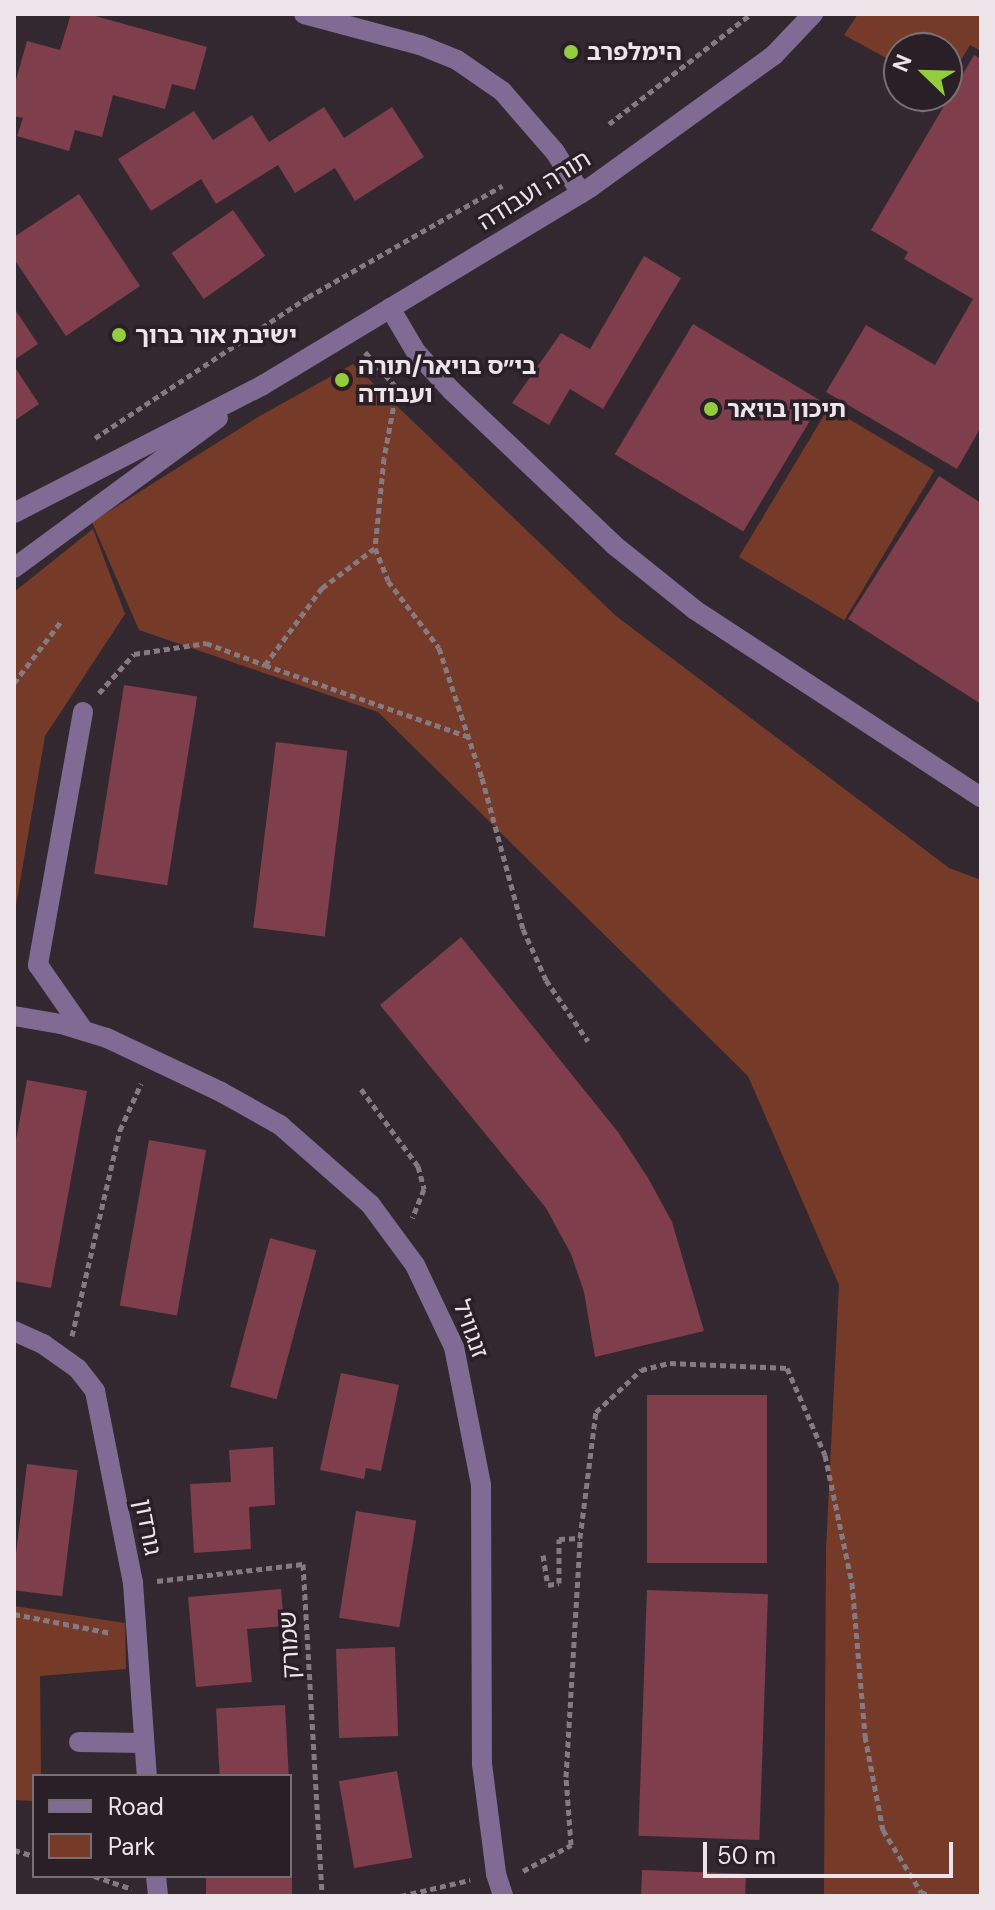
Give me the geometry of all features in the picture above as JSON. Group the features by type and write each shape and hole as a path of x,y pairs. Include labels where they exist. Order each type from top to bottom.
{"street":[{"path":"304,14 420,45 457,60 502,91 555,152 581,193"},
{"name":"תורה ועבודה","path":"14,513 263,385 581,193 662,139 774,55 813,14"},
{"path":"390,308 416,352 452,391 614,545 695,610 981,797"},
{"name":"תורה ועבודה","path":"14,568 263,385"},
{"path":"83,712 38,965 84,1031"},
{"name":"זנגוויל","path":"14,1016 84,1031 154,1059 280,1125 370,1204 400,1245 438,1308 454,1347 481,1485 482,1764 496,1874 503,1896"},
{"name":"גורדון","path":"14,1331 78,1369 95,1391 133,1583 147,1774"},
{"path":"79,1742 144,1743"}],"path":[{"path":"609,124 751,14"},
{"path":"91,441 308,297 502,186"},
{"path":"348,333 397,388 384,458 375,548 388,581 439,648 523,929 546,980 588,1041"},
{"path":"265,665 322,588 375,548"},
{"path":"14,683 62,620"},
{"path":"83,712 134,654 206,643 468,737"},
{"path":"64,1359 77,1321 120,1130 154,1059"},
{"path":"361,1089 418,1166 424,1189 400,1245"},
{"path":"401,1896 527,1870 571,1845 566,1777 580,1538 596,1412 641,1370 670,1363 787,1368 825,1455 852,1583 865,1736 883,1830 921,1892 931,1896"},
{"path":"543,1555 548,1585 559,1583 559,1539 580,1538"},
{"name":"שמורק","path":"133,1583 303,1564 322,1896"},
{"path":"14,1614 135,1638"},
{"path":"100,1878 137,1891"}],"green space":[{"path":"858,14 981,14 981,51 970,45 963,57 963,32 883,32 883,56 844,35"},
{"path":"353,364 616,616 949,868 981,880 981,1896 824,1896 826,1549 839,1285 748,1076 378,712 139,630 92,522 258,417"},
{"path":"829,407 934,470 844,620 739,557"},
{"path":"93,529 125,614 45,736 14,917 14,592"},
{"path":"14,1606 125,1623 126,1669 40,1676 41,1774 32,1774 32,1801 14,1800"}],"building":[{"path":"71,14 88,14 207,47 195,90 172,84 165,109 113,95 102,137 75,130 69,151 17,136 23,118 14,116 14,87 27,41 60,50"},
{"path":"974,55 981,59 981,427 957,469 826,392 866,325 935,365 973,299 904,259 908,252 871,230 940,112 963,112 963,74"},
{"path":"324,107 344,138 392,107 424,157 355,201 335,168 295,193 278,165 216,204 201,179 151,211 118,159 194,111 213,140 252,115 269,142"},
{"path":"79,194 140,286 66,336 14,259 14,237"},
{"path":"233,210 265,256 204,299 172,253"},
{"path":"644,256 681,278 603,409 570,389 549,425 512,403 561,333 590,349"},
{"path":"14,308 38,344 14,360"},
{"path":"693,324 822,401 743,532 615,454"},
{"path":"14,366 39,404 14,421"},
{"path":"939,476 981,503 981,704 848,619"},
{"path":"124,685 197,697 167,885 94,874"},
{"path":"276,742 347,751 325,936 253,928"},
{"path":"461,937 618,1132 648,1178 672,1222 704,1331 595,1357 584,1292 571,1254 546,1208 380,1005"},
{"path":"27,1080 87,1091 51,1288 14,1281 14,1151"},
{"path":"149,1140 206,1150 177,1316 120,1305"},
{"path":"270,1238 316,1250 277,1399 230,1387"},
{"path":"341,1373 399,1385 381,1471 366,1468 364,1479 320,1470"},
{"path":"647,1395 767,1395 767,1563 647,1563"},
{"path":"273,1447 275,1505 249,1507 251,1549 194,1553 190,1484 231,1482 229,1450"},
{"path":"27,1464 78,1470 62,1596 14,1590"},
{"path":"356,1511 416,1521 399,1627 339,1618"},
{"path":"281,1589 284,1626 247,1629 252,1682 196,1687 188,1597"},
{"path":"647,1590 768,1594 759,1840 638,1836"},
{"path":"395,1647 398,1736 339,1738 336,1649"},
{"path":"285,1705 289,1774 220,1774 216,1709"},
{"path":"397,1771 412,1858 354,1868 339,1781"},
{"path":"642,1870 746,1874 745,1896 641,1896"},
{"path":"206,1878 292,1878 292,1896 206,1896"}],"place":[{"name":"הימלפרב","path":"571,52"},
{"name":"ישיבת אור ברוך","path":"119,335"},
{"name":"בי״ס בויאר/תורה ועבודה","path":"342,380"},
{"name":"תיכון בויאר","path":"711,409"}]}
